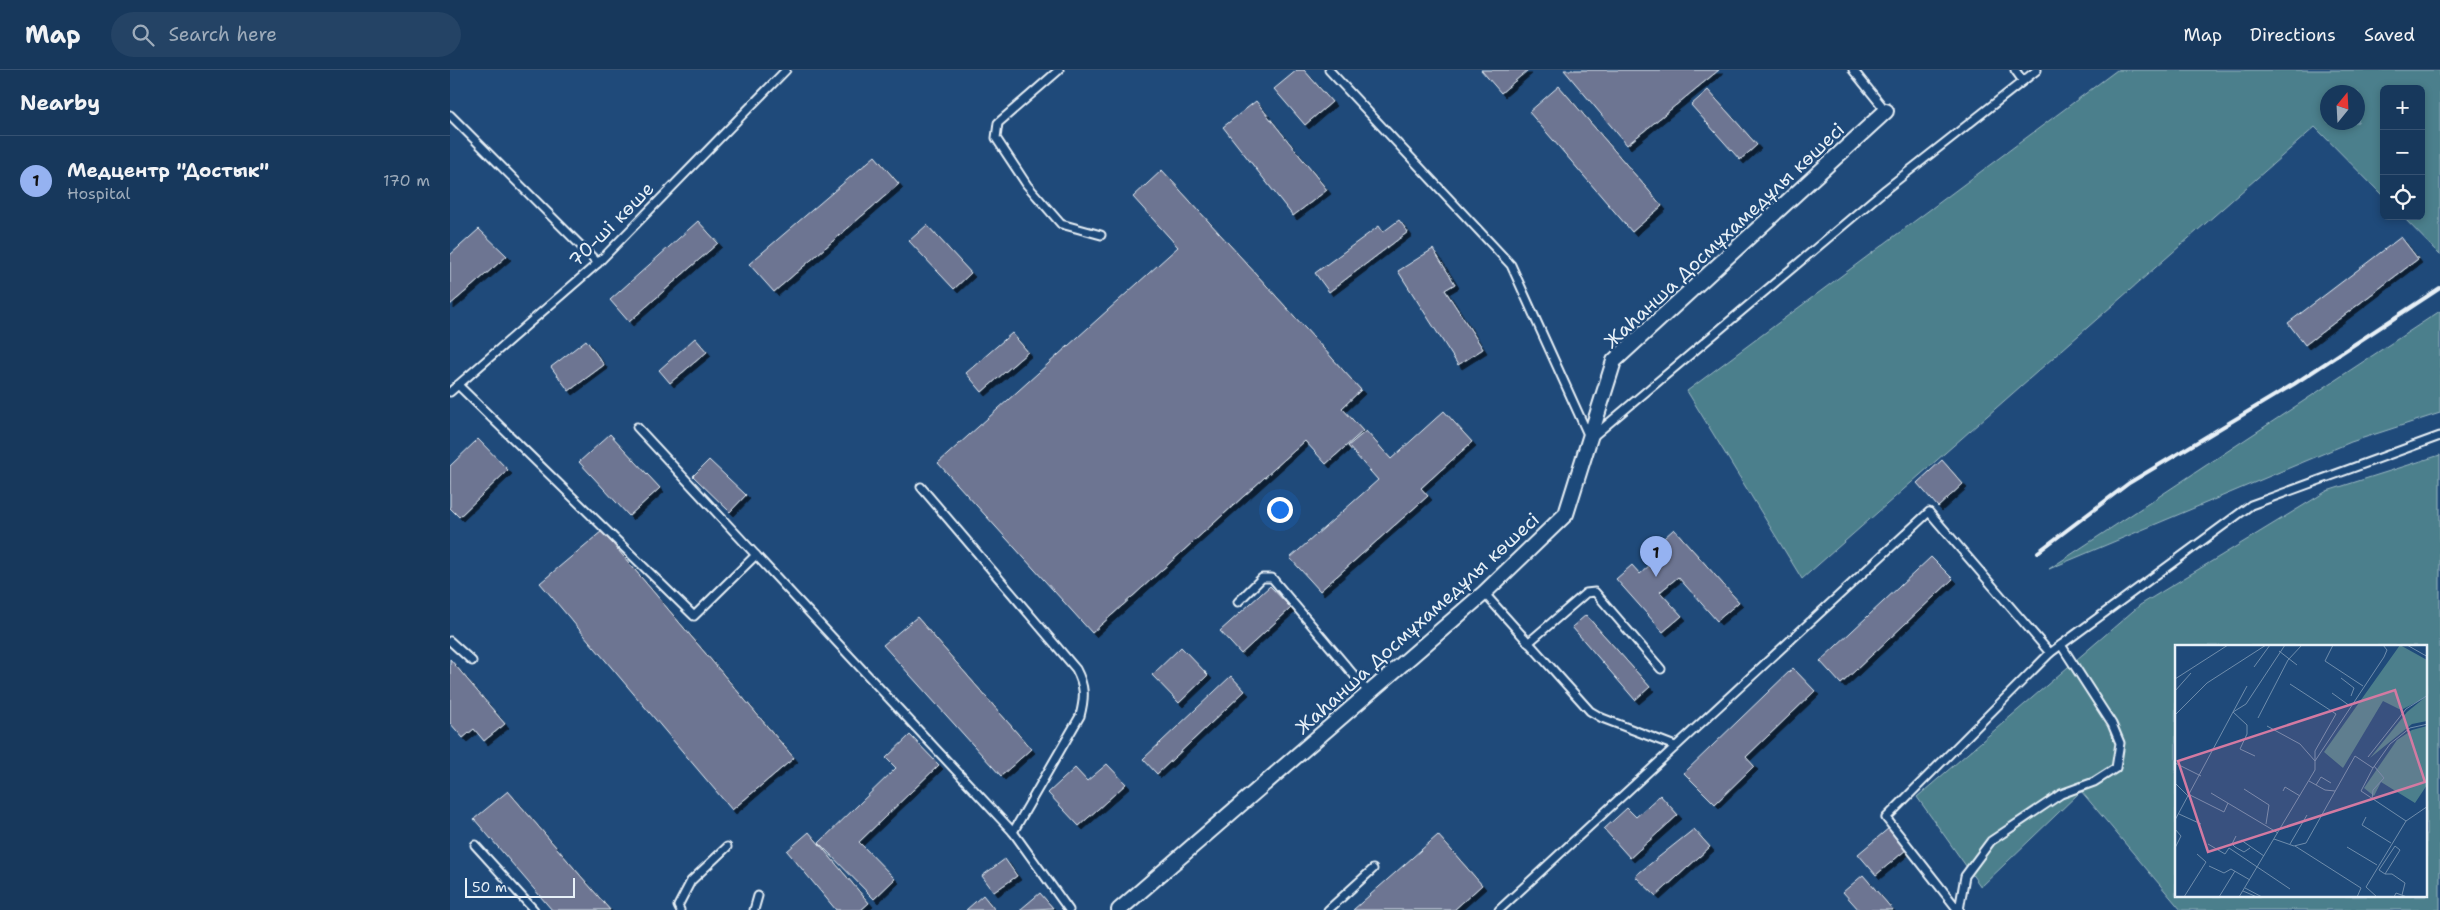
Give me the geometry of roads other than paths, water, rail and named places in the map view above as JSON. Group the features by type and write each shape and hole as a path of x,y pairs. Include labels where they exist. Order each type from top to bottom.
{"street":[{"name":"Жаһанша Досмұхамедұлы көшесі","path":"1119,910 1484,594 1566,514 1614,361 1886,111"}],"lane":[{"name":"70-ші көше","path":"450,392 598,263 786,70"},
{"path":"1059,70 998,123 996,138 1026,185 1061,224 1101,235"},
{"path":"1329,70 1511,265 1590,439 1886,189 2038,70"},
{"path":"1853,70 1886,111"},
{"path":"2015,70 2023,81"},
{"path":"450,115 598,263"},
{"path":"458,385 694,616 756,555"},
{"path":"637,427 1013,832 1069,910"},
{"path":"1958,910 1886,818 2050,653 2251,505 2440,436"},
{"path":"921,487 1076,669 1082,682 1085,698 1080,716 1013,832"},
{"path":"1499,910 1929,512 2050,653"},
{"path":"1238,602 1262,578 1272,578 1369,693"},
{"path":"1528,643 1586,593 1594,592 1661,669"},
{"path":"1484,594 1590,711 1602,718 1675,746"},
{"path":"450,641 472,661"},
{"path":"1958,910 1965,876 1991,841 2061,794 2094,782 2116,768 2120,743 2112,724 2061,645"},
{"path":"475,845 534,910"},
{"path":"680,910 678,906 691,881 728,847"},
{"path":"1328,910 1373,870"},
{"path":"754,910 758,896"}],"railway":[{"path":"2038,552 2129,483 2294,384 2440,288"}],"place":[{"name":"Медцентр \"Достык\"","path":"1656,577"}]}
